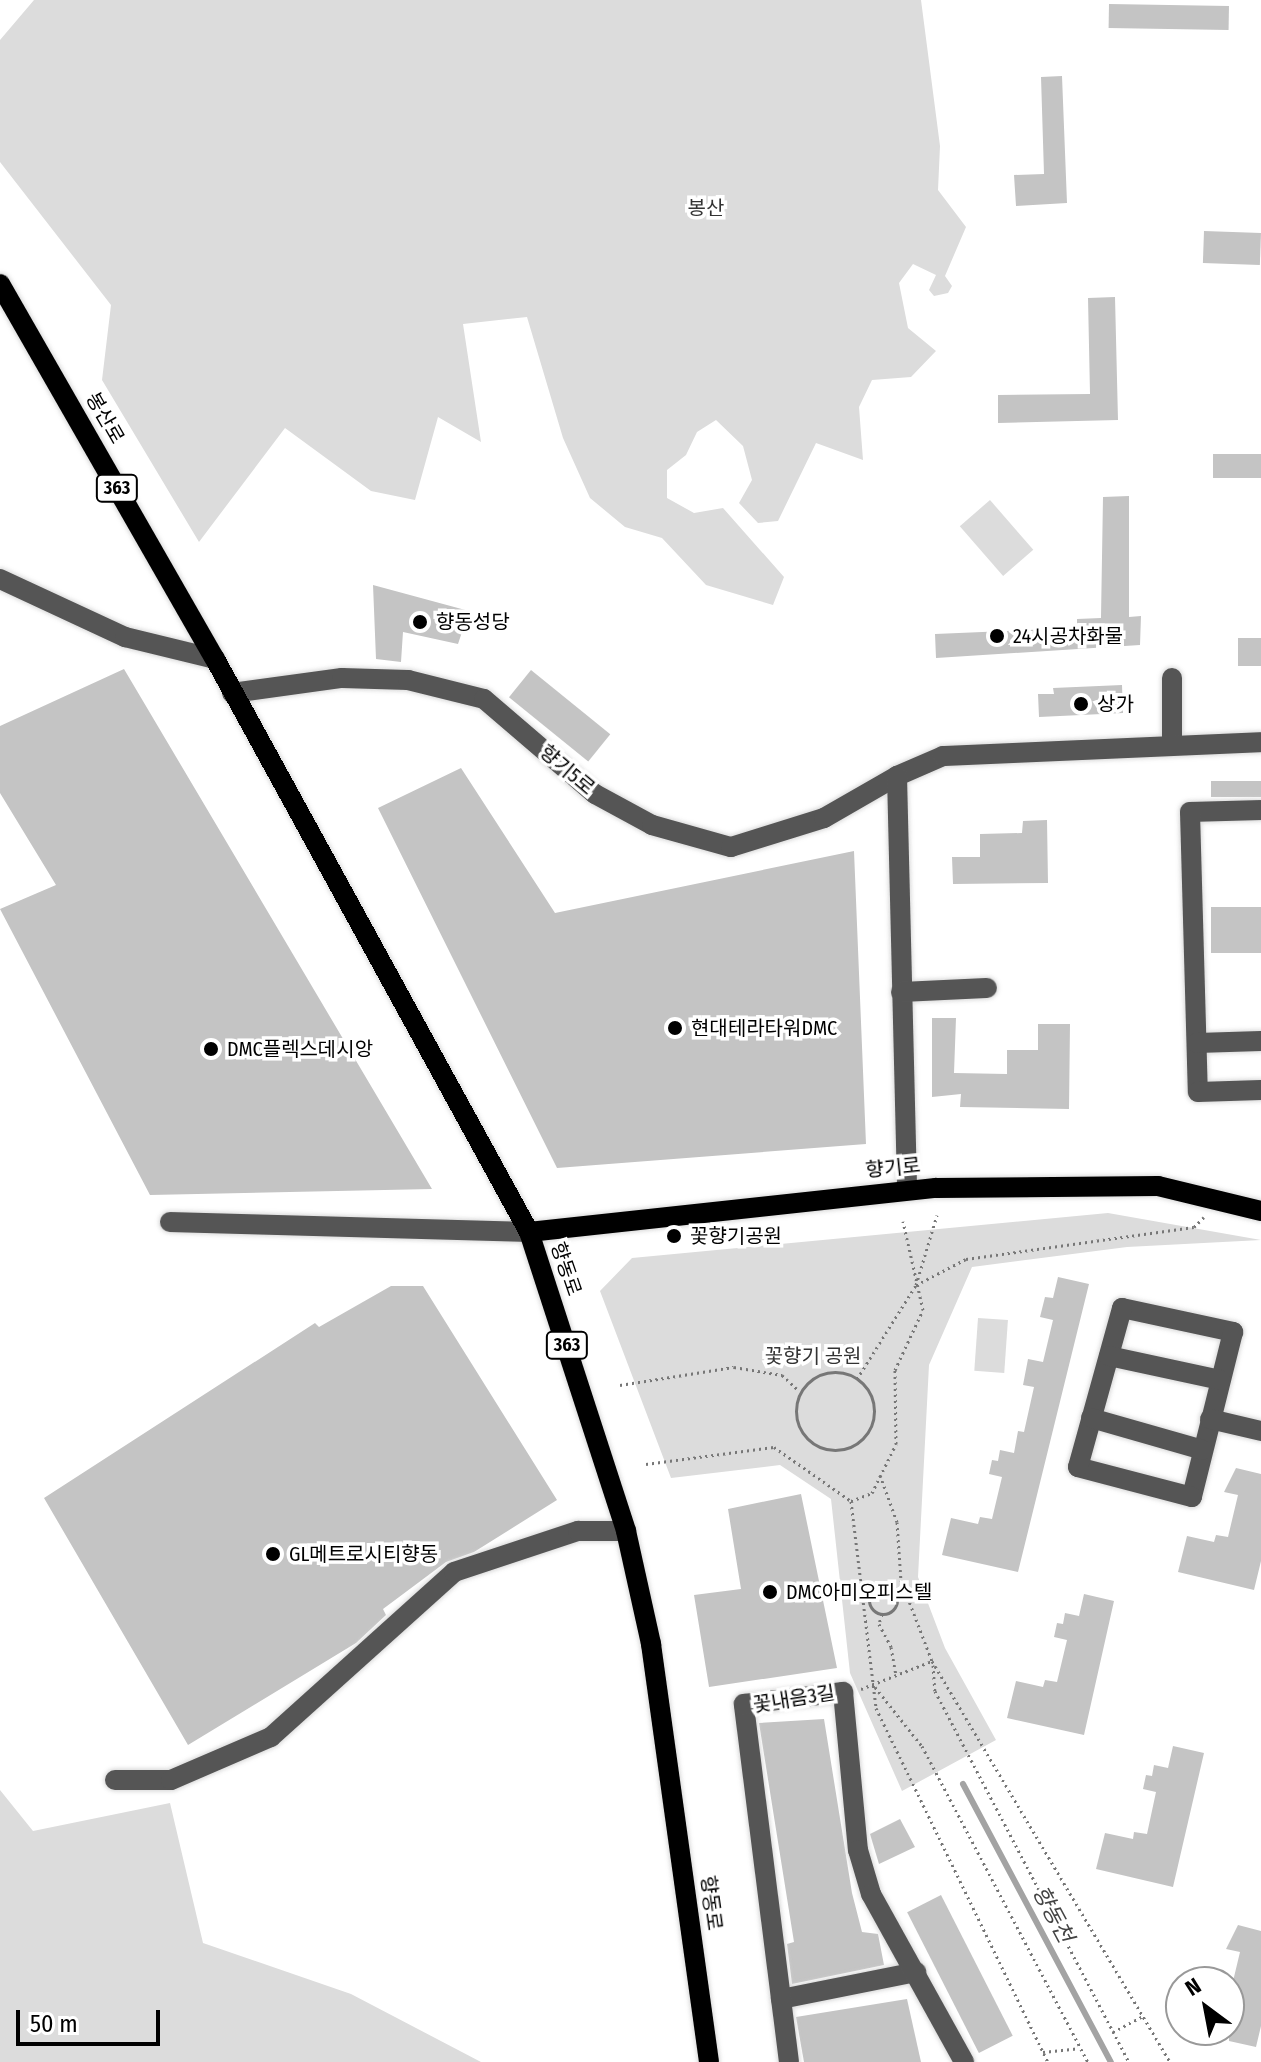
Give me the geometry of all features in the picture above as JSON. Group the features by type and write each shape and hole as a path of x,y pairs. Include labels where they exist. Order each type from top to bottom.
{"main road":[{"name":"봉산로","path":"0,284 232,693"},
{"name":"향동로","path":"232,693 529,1232 626,1531 651,1644 709,2062"},
{"name":"향기로","path":"529,1232 907,1190 1158,1186 1261,1211"}],"street":[{"path":"0,579 125,637 215,659"},
{"name":"향기5로","path":"232,693 342,678 408,680 484,699 595,794 652,825 731,847 824,818 897,776 957,755 1261,742"},
{"path":"1172,678 1172,745"},
{"path":"897,776 907,1190"},
{"path":"1261,810 1190,812 1198,1092 1261,1090"},
{"path":"901,992 987,988"},
{"path":"1197,1043 1261,1041"},
{"path":"170,1222 529,1232"},
{"path":"1122,1308 1233,1332 1192,1497 1078,1467 1109,1356 1122,1308"},
{"path":"1109,1356 1220,1380"},
{"path":"1091,1418 1203,1450"},
{"path":"1210,1419 1261,1431"},
{"path":"115,1780 171,1780 271,1737 454,1572 578,1531 626,1531"},
{"name":"꽃내음3길","path":"789,2062 744,1704 843,1692 858,1850 871,1894 964,2062"},
{"path":"781,1999 916,1972"}],"path":[{"path":"857,1379 916,1285 937,1215"},
{"path":"916,1285 966,1259 1194,1227 1204,1217"},
{"path":"851,1501 872,1493 896,1444 895,1370 923,1310 903,1221"},
{"path":"620,1385 734,1367 782,1375 801,1392"},
{"path":"832,1372 857,1379 872,1399 874,1412 865,1436 843,1449 818,1446 800,1429 796,1404 801,1392 820,1375 832,1372"},
{"path":"646,1464 774,1447 851,1501 876,1708 1048,2062"},
{"path":"880,1475 897,1522 906,1592 932,1661 1170,2062"},
{"path":"860,1582 872,1590"},
{"path":"872,1590 885,1586 896,1595"},
{"path":"872,1590 870,1607 882,1614"},
{"path":"896,1595 906,1592"},
{"path":"896,1595 894,1608 882,1614 879,1624 891,1647 896,1676"},
{"path":"843,1692 873,1685 932,1661"},
{"path":"932,1661 935,1691 1129,2062"},
{"path":"873,1685 922,1746 1088,2062"},
{"path":"1113,2032 1143,2016"},
{"path":"1043,2052 1081,2048"}],"green space":[{"name":"봉산","path":"34,0 921,0 940,146 938,190 966,227 945,276 952,286 948,293 934,296 929,290 936,275 913,264 899,283 908,328 936,351 911,377 872,380 859,407 863,460 816,443 778,521 758,523 739,503 752,480 743,446 716,420 697,432 686,455 667,470 667,498 694,513 723,508 784,577 773,605 706,585 662,538 625,527 590,498 563,438 527,317 463,324 481,442 438,417 415,500 371,491 285,428 199,542 102,380 111,305 0,162 0,40"},
{"path":"990,500 1033,550 1003,576 960,526"},
{"name":"꽃향기 공원","path":"1108,1213 1261,1240 1127,1247 972,1267 929,1365 918,1577 945,1648 996,1740 902,1791 850,1673 831,1499 780,1465 671,1478 600,1291 632,1258"},
{"path":"978,1318 1008,1320 1004,1373 974,1371"},
{"path":"0,1790 33,1831 170,1803 203,1943 351,1994 481,2062 0,2062"}],"building":[{"path":"1109,4 1229,6 1229,30 1109,28"},
{"path":"1062,76 1067,203 1016,206 1014,175 1044,174 1041,77"},
{"path":"1204,231 1261,233 1260,265 1203,263"},
{"path":"1115,297 1118,420 998,423 998,395 1090,394 1088,298"},
{"path":"1213,454 1261,454 1261,478 1213,478"},
{"path":"1129,496 1129,617 1141,616 1140,645 936,658 935,634 1077,628 1077,619 1101,618 1103,497"},
{"name":"향동성당","path":"373,585 469,611 458,644 403,632 401,662 376,659"},
{"path":"1238,638 1261,638 1261,666 1238,666"},
{"name":"DMC플렉스데시앙","path":"124,669 432,1189 150,1195 0,909 56,885 0,793 0,726"},
{"path":"531,670 610,734 588,761 509,697"},
{"name":"상가","path":"1122,685 1123,713 1039,717 1038,694 1054,694 1053,688"},
{"name":"현대테라타워DMC","path":"461,768 555,913 854,851 866,1144 557,1168 378,808"},
{"path":"1211,781 1261,781 1261,797 1211,797"},
{"path":"1047,820 1048,883 953,884 952,857 980,857 980,834 1022,833 1023,821"},
{"path":"1211,907 1261,907 1261,953 1211,953"},
{"path":"932,1018 956,1018 954,1073 1007,1074 1007,1050 1038,1050 1038,1024 1070,1024 1069,1109 960,1107 961,1094 932,1097"},
{"path":"1058,1277 1089,1284 1018,1572 942,1555 951,1518 978,1524 980,1517 992,1519 1002,1477 989,1474 992,1460 998,1461 1000,1450 1014,1453 1018,1431 1024,1432 1034,1387 1023,1385 1028,1359 1043,1362 1053,1320 1040,1317 1045,1297 1053,1298"},
{"name":"GL메트로시티향동","path":"391,1286 423,1286 557,1500 474,1552 446,1562 383,1609 386,1615 356,1643 188,1745 44,1498 315,1323 319,1327"},
{"path":"1236,1468 1261,1474 1261,1561 1254,1590 1178,1572 1187,1536 1214,1542 1216,1535 1228,1537 1238,1495 1224,1492"},
{"name":"DMC아미오피스텔","path":"801,1494 837,1668 709,1687 694,1595 741,1589 728,1509"},
{"path":"1084,1594 1114,1601 1084,1735 1007,1718 1016,1681 1043,1687 1045,1680 1057,1682 1067,1640 1054,1637 1057,1623 1063,1624 1065,1613 1079,1616"},
{"path":"824,1719 852,1893 862,1932 878,1934 884,1965 792,1984 787,1944 794,1942 759,1723"},
{"path":"1173,1746 1204,1753 1173,1887 1096,1869 1105,1833 1133,1839 1134,1832 1147,1834 1156,1792 1143,1789 1146,1775 1152,1776 1154,1765 1168,1768"},
{"path":"900,1819 915,1847 879,1864 870,1834"},
{"path":"941,1895 1013,2036 979,2053 907,1912"},
{"path":"1238,1925 1261,1931 1261,2026 1256,2047 1245,2045 1245,1966 1237,1966 1240,1952 1226,1949"},
{"path":"907,1999 921,2062 804,2062 796,2017"}],"waterway":[{"name":"향동천","path":"963,1784 1111,2062"}],"place":[{"name":"향동성당","path":"420,622"},
{"name":"24시공차화물","path":"997,636"},
{"name":"상가","path":"1081,704"},
{"name":"현대테라타워DMC","path":"675,1028"},
{"name":"DMC플렉스데시앙","path":"211,1049"},
{"name":"꽃향기공원","path":"674,1236"},
{"name":"GL메트로시티향동","path":"273,1554"},
{"name":"DMC아미오피스텔","path":"770,1592"}]}
